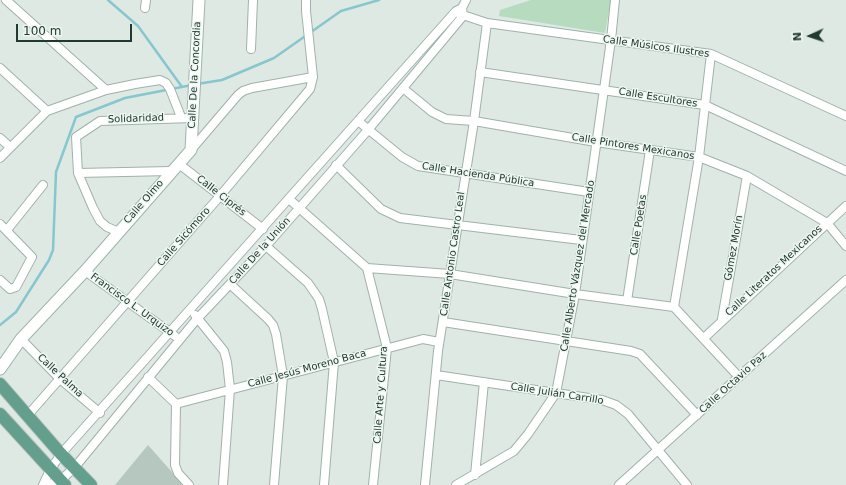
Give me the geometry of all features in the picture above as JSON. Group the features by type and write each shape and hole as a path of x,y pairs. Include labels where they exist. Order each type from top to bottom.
{"main road":[{"path":"0,384 61,454 91,485"},
{"path":"0,414 63,483"}],"street":[{"path":"6,0 106,90"},
{"name":"Calle De la Concordia","path":"191,150 186,118 193,96 199,0"},
{"path":"251,49 253,0"},
{"name":"Calle Sicómoro","path":"28,416 306,96 313,84 314,77 306,0"},
{"name":"Calle De la Unión","path":"47,485 63,483 196,320 231,285 404,89 460,12 466,0"},
{"name":"Calle Alberto Vázquez del Mercado","path":"456,485 514,451 528,434 556,393 575,294 581,240 611,40 615,0"},
{"name":"Calle De la Unión","path":"43,485 50,470 61,454 100,413 358,120 460,12"},
{"name":"Calle Músicos Ilustres","path":"460,12 487,23 711,54 846,116"},
{"name":"Calle Antonio Castro Leal","path":"424,485 439,342 474,121 487,23"},
{"path":"674,306 699,156 711,54"},
{"path":"0,68 47,110"},
{"name":"Calle Escultores","path":"480,72 705,105 846,171"},
{"name":"Calle Olmo","path":"0,369 22,339 85,271 238,94 252,88 314,77"},
{"path":"0,158 47,110 106,90 162,80 170,89 186,118"},
{"name":"Calle Pintores Mexicanos","path":"404,89 438,116 452,120 474,121 596,142 699,156 746,176 827,222 846,246"},
{"name":"Solidaridad","path":"119,232 100,221 78,173 76,137 96,122 186,118"},
{"name":"Calle Hacienda Pública","path":"358,120 368,130 402,157 418,166 589,192"},
{"path":"0,138 10,147"},
{"name":"Calle Poetas","path":"627,301 650,150"},
{"path":"336,165 389,214 400,218 581,240"},
{"path":"78,173 175,168"},
{"name":"Calle Ciprés","path":"175,168 220,196 263,229"},
{"name":"Gómez Morín","path":"722,319 746,176"},
{"path":"7,230 43,185"},
{"path":"289,199 367,268 450,274 575,294 674,306 739,377"},
{"name":"Calle Literatos Mexicanos","path":"704,338 722,319 846,206"},
{"path":"0,224 31,253 32,260 16,287 9,288 0,280"},
{"path":"266,246 308,283 316,294 322,309 334,362 324,485"},
{"name":"Calle Arte y Cultura","path":"367,268 387,348 373,485"},
{"name":"Francisco L. Urquizo","path":"85,271 170,334 180,339"},
{"name":"Calle Octavio Paz","path":"619,485 846,280"},
{"path":"231,285 273,325 283,376 274,485"},
{"path":"192,309 196,320 224,351 230,389 223,485"},
{"path":"443,322 640,354 657,370 697,416"},
{"name":"Calle Palma","path":"22,339 60,379 100,413"},
{"name":"Calle Jesús Moreno Baca","path":"176,404 387,348 423,340 439,342"},
{"name":"Calle Julián Carrillo","path":"436,375 602,400 616,405 628,414 687,485"},
{"path":"148,377 176,404 175,465 178,473 189,485"},
{"path":"475,475 484,382"}],"green space":[{"path":"531,0 611,0 605,33 499,16 500,10"}],"building":[{"path":"148,445 171,471 182,485 115,485"}],"waterway":[{"path":"108,0 138,26 182,87"},
{"path":"197,84 222,80 274,58 341,11 379,0"},
{"path":"0,325 16,312 49,260 53,250 56,172 76,117 125,98 192,85"}]}
